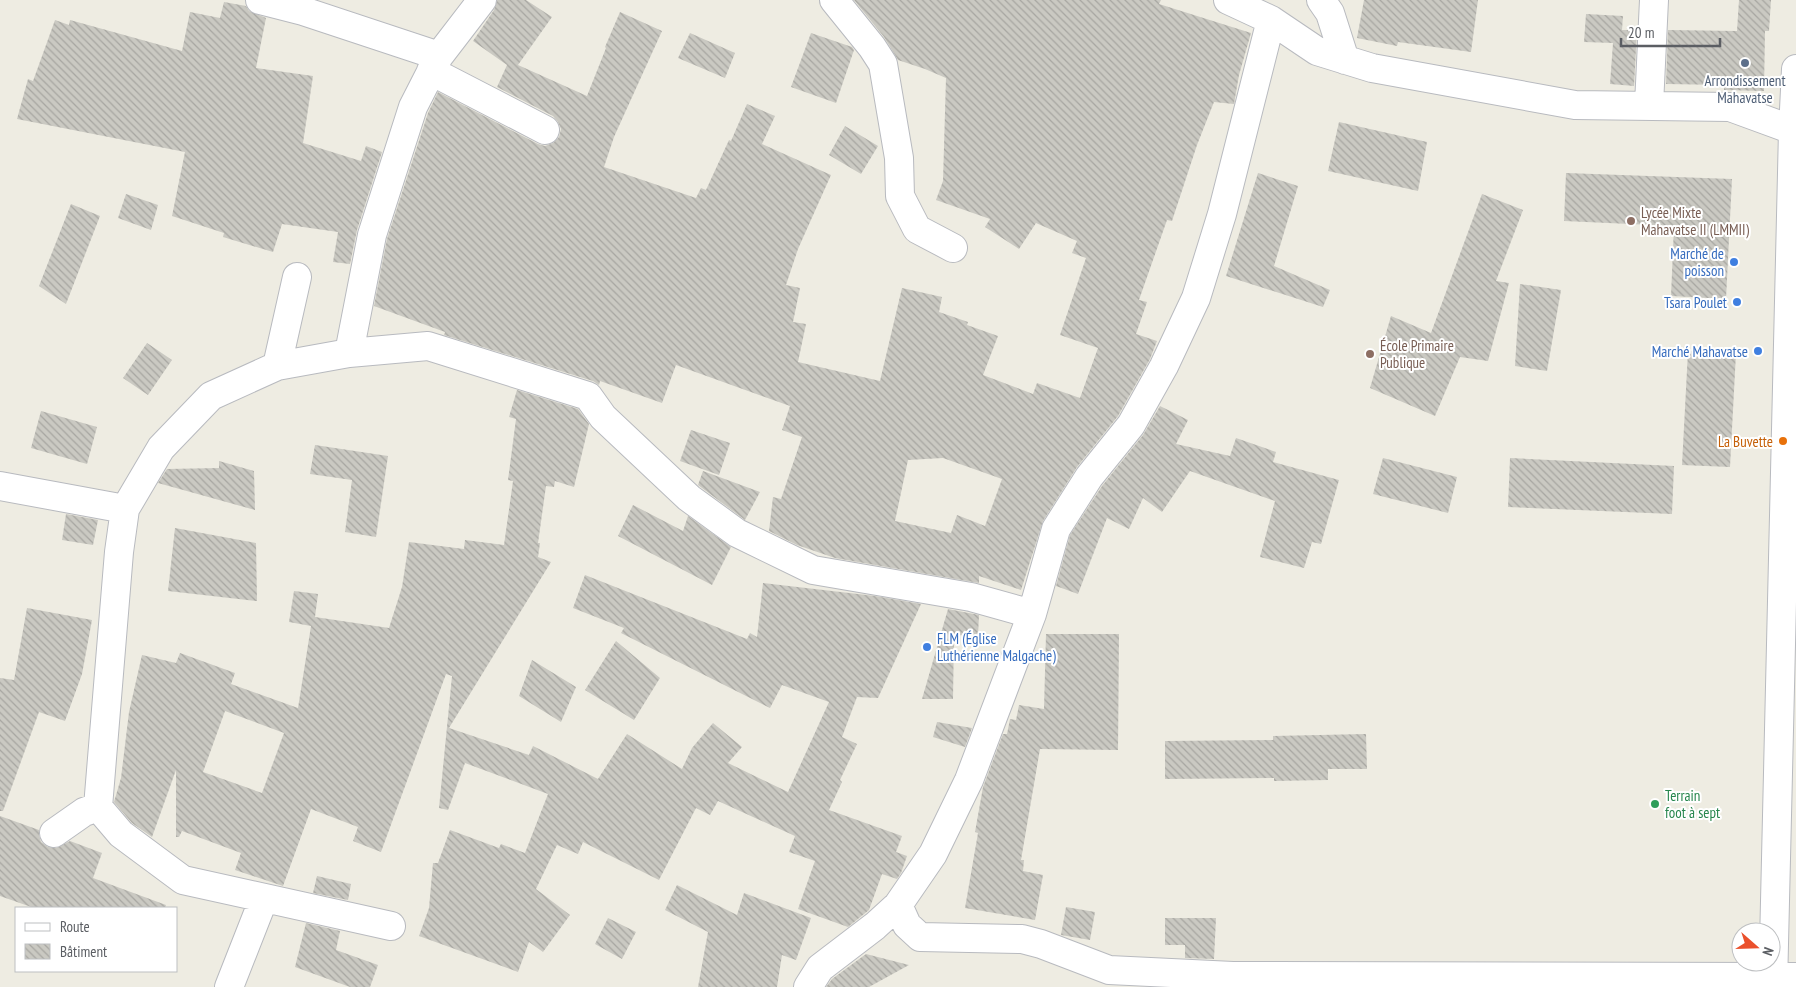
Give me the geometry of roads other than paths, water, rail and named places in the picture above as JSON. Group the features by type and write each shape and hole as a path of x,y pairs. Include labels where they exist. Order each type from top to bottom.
{"street":[{"path":"260,0 303,11 435,64 545,130"},
{"path":"349,353 372,235 413,107 435,64 482,0"},
{"path":"834,0 872,46 883,64 899,158 900,196 917,229 953,248"},
{"path":"1228,0 1271,20 1317,51 1372,68 1575,105 1730,106 1794,126"},
{"path":"1321,0 1330,13 1345,60"},
{"path":"1649,105 1654,0"},
{"path":"808,987 820,968 875,926 898,905 933,854 969,780 1032,614 1056,529 1088,477 1131,425 1164,366 1196,298 1222,214 1271,20"},
{"path":"898,905 907,925 920,937 1022,939 1041,944 1108,970 1233,982 1781,980 1796,69"},
{"path":"277,366 297,277"},
{"path":"391,926 183,880 121,834 98,807 119,552 125,509 161,448 211,396 277,366 349,353 428,346 588,396 603,417 689,498 737,533 813,570 971,597 1032,614"},
{"path":"0,486 125,509"},
{"path":"54,833 84,812 98,807"},
{"path":"229,987 264,898"}],"place":[{"name":"Arrondissement Mahavatse","path":"1745,63"},
{"name":"Lycée Mixte Mahavatse II (LMMII)","path":"1631,221"},
{"name":"Marché de poisson","path":"1734,262"},
{"name":"Tsara Poulet","path":"1737,302"},
{"name":"Marché Mahavatse","path":"1758,351"},
{"name":"École Primaire Publique","path":"1370,354"},
{"name":"La Buvette","path":"1783,441"},
{"name":"FLM (Église Luthérienne Malgache)","path":"927,647"},
{"name":"Terrain foot à sept","path":"1655,804"}]}
